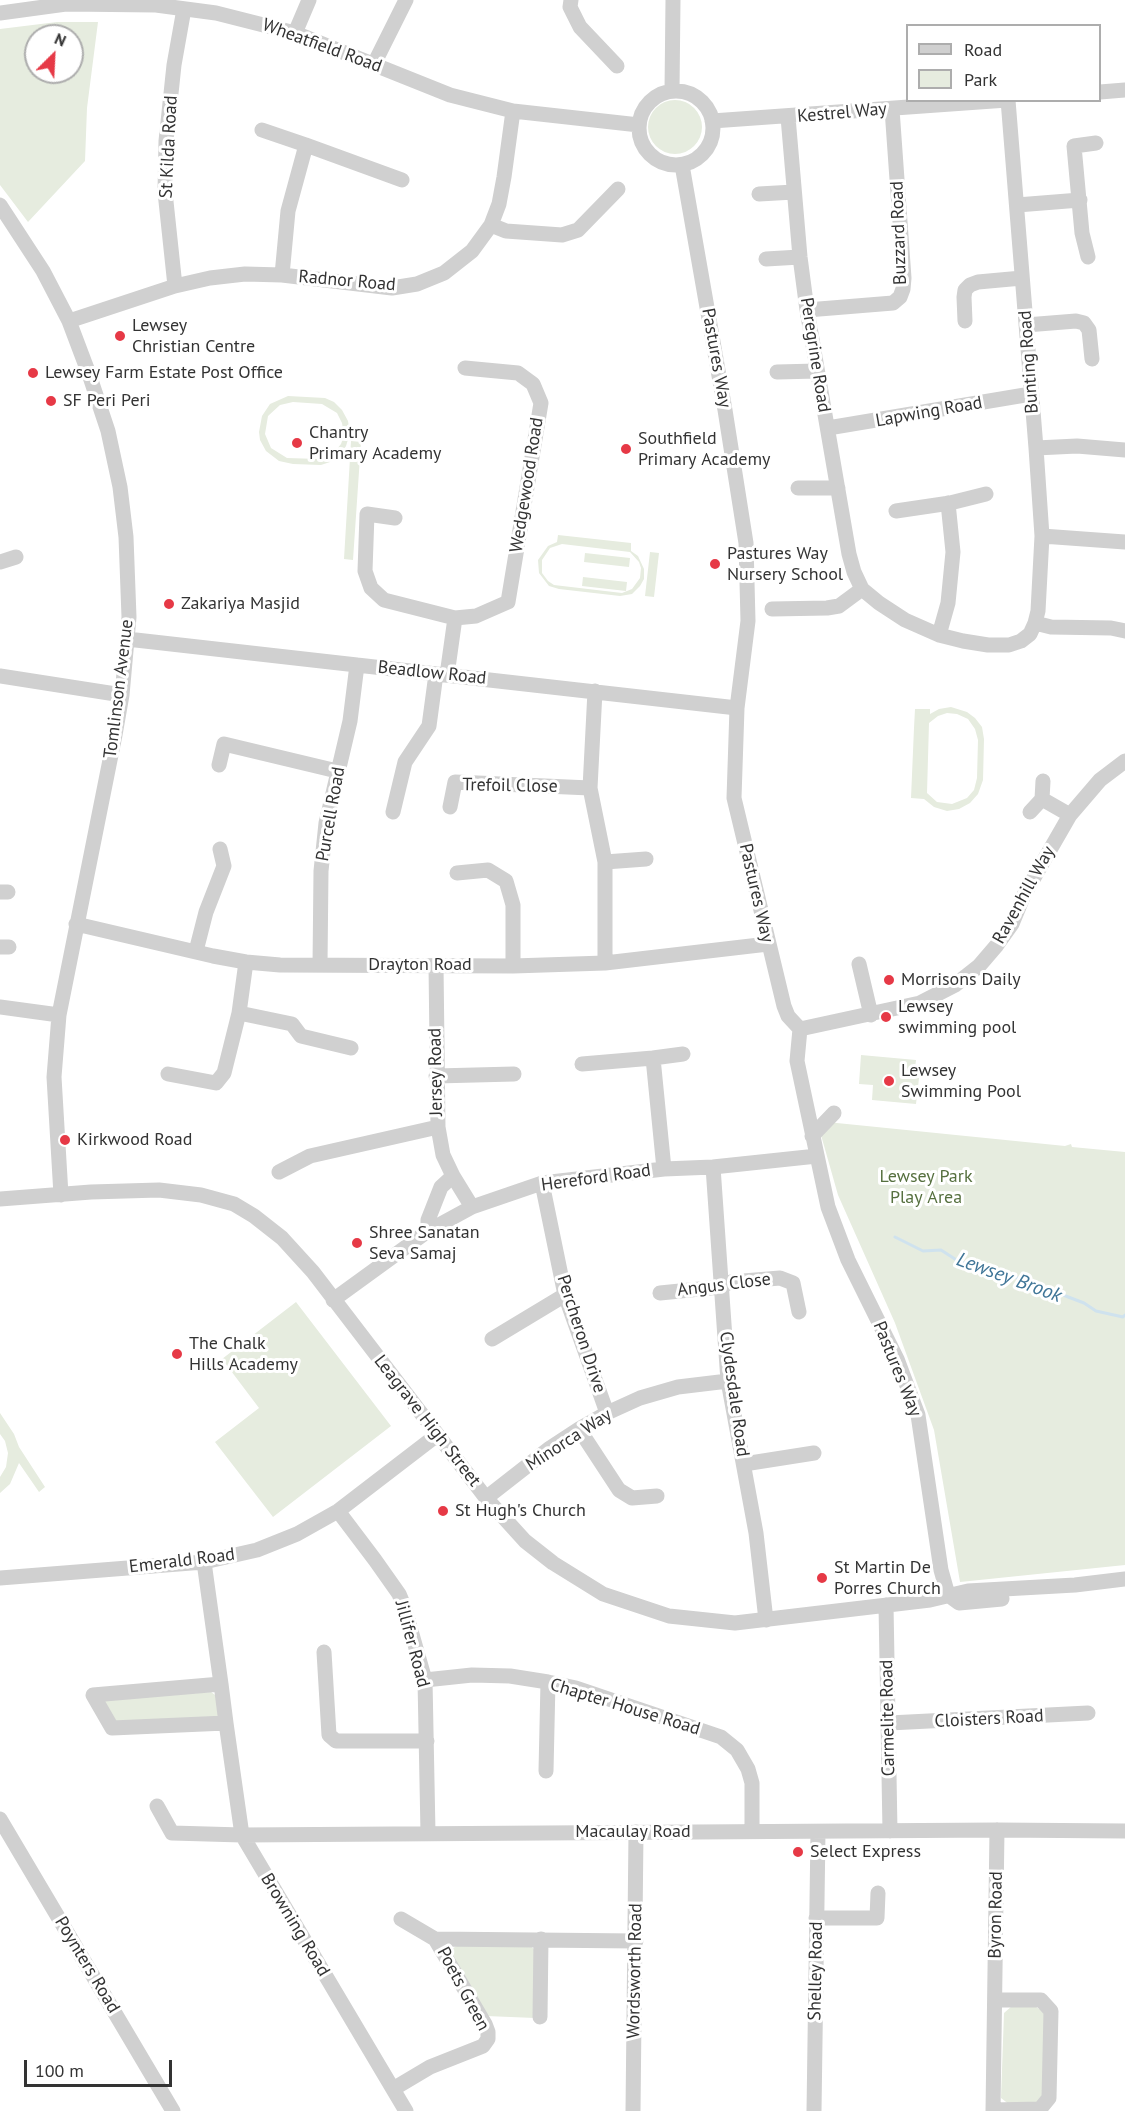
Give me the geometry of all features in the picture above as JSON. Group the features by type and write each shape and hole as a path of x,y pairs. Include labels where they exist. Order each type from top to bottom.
{"street":[{"path":"295,33 309,0"},
{"path":"374,64 406,0"},
{"path":"571,0 570,7 580,27 617,66"},
{"path":"672,91 673,0"},
{"name":"Wheatfield Road","path":"0,13 66,4 157,3 184,9 217,6 295,33 450,94 513,111 639,125"},
{"name":"St Kilda Road","path":"175,286 165,192 166,141 174,65 184,9"},
{"path":"1101,92 1125,90"},
{"path":"672,91 694,95 709,111 712,121 713,133 709,144 702,154 682,165 660,162 651,156 639,136 641,115 653,99 662,93 672,91"},
{"name":"Kestrel Way","path":"712,121 981,102"},
{"name":"Bunting Road","path":"1007,102 1042,537 1038,611 1035,623"},
{"name":"Buzzard Road","path":"807,310 893,303 900,297 904,278 892,109"},
{"name":"Radnor Road","path":"69,321 175,286 210,278 245,274 282,274 392,288 417,284 444,273 472,251 490,225 499,204 513,111"},
{"name":"Peregrine Road","path":"788,117 807,310 849,554 862,589"},
{"path":"262,130 402,180"},
{"path":"1089,257 1082,233 1074,146 1096,143"},
{"path":"282,274 288,211 306,145"},
{"name":"Pastures Way","path":"682,165 746,543 748,621 737,708 734,798 784,1006 788,1016 800,1029 797,1061 828,1207 848,1260 897,1359 918,1415 941,1570 948,1595"},
{"path":"490,225 506,231 562,235 578,230 618,189"},
{"path":"759,194 794,192"},
{"path":"1017,205 1080,200"},
{"name":"Tomlinson Avenue","path":"0,205 43,271 69,321 108,431 120,487 126,537 129,617 122,695 116,735 59,1015 54,1077 61,1195"},
{"path":"766,259 800,257"},
{"path":"965,321 964,297 965,290 970,285 978,282 1022,278"},
{"path":"1026,325 1076,321 1084,323 1089,330 1092,359"},
{"name":"Wedgewood Road","path":"395,518 367,514 365,571 371,588 384,600 455,618 476,616 508,603 541,403 533,384 518,373 465,368"},
{"path":"777,372 817,371"},
{"name":"Lapwing Road","path":"828,428 1031,394"},
{"path":"1036,448 1077,446 1125,450"},
{"path":"798,488 838,488"},
{"path":"896,511 986,494"},
{"path":"939,635 948,603 953,552 948,503"},
{"path":"1042,537 1125,542"},
{"path":"0,562 16,557"},
{"path":"772,609 840,606 862,589 905,620 939,635 988,645 1009,645 1021,641 1030,634 1035,623 1051,627 1125,630"},
{"path":"393,812 405,762 429,726 455,618"},
{"name":"Beadlow Road","path":"127,639 737,708"},
{"name":"Purcell Road","path":"320,965 321,872 326,823 350,721 357,665"},
{"path":"0,676 122,695"},
{"path":"595,691 590,788 605,862 605,963"},
{"path":"219,765 224,744 266,752 337,771"},
{"name":"Ravenhill Way","path":"800,1029 920,1003 955,985 979,966 1012,924 1034,878 1070,815 1100,780 1125,761"},
{"path":"1030,812 1042,799 1043,781"},
{"name":"Trefoil Close","path":"450,807 455,782 590,788"},
{"path":"1042,799 1070,815"},
{"path":"196,951 206,912 224,866 220,849"},
{"path":"605,862 645,860"},
{"path":"457,873 488,870 506,881 513,905 513,966"},
{"name":"Drayton Road","path":"76,924 246,962 320,965 513,966 605,963 768,944"},
{"path":"168,1074 216,1083 224,1073 239,1013 246,962"},
{"name":"Jersey Road","path":"436,964 438,1127 443,1155 472,1208"},
{"path":"859,964 871,1015"},
{"path":"0,1007 59,1015"},
{"path":"239,1013 292,1024 301,1036 351,1048"},
{"path":"582,1064 683,1054"},
{"path":"653,1058 664,1168"},
{"path":"436,1076 514,1074"},
{"path":"813,1136 834,1113"},
{"path":"279,1172 310,1156 438,1127"},
{"name":"Hereford Road","path":"333,1300 428,1231 472,1208 542,1183 664,1168 713,1167 817,1156"},
{"name":"Clydesdale Road","path":"713,1167 728,1381 756,1533 766,1620"},
{"path":"428,1231 428,1220 441,1186 453,1176"},
{"name":"Percheron Drive","path":"542,1183 565,1295 607,1413"},
{"name":"Leagrave High Street","path":"0,1199 159,1190 201,1195 234,1204 254,1216 282,1238 313,1272 486,1498 525,1541 553,1563 603,1594 669,1616 735,1623 930,1600 968,1591 1075,1585 1125,1579"},
{"name":"Angus Close","path":"660,1293 720,1287 731,1282 780,1278 793,1282 799,1312"},
{"path":"492,1339 565,1295"},
{"name":"Minorca Way","path":"486,1498 579,1429 607,1413 640,1398 678,1387 728,1381"},
{"path":"579,1429 619,1490 632,1498 657,1496"},
{"name":"Emerald Road","path":"0,1578 204,1562 257,1550 297,1534 338,1512 437,1435"},
{"path":"744,1464 814,1453"},
{"name":"Jillifer Road","path":"338,1512 399,1594 425,1680 428,1833"},
{"name":"Browning Road","path":"204,1562 242,1835 406,2111"},
{"name":"Carmelite Road","path":"886,1605 890,1831"},
{"path":"324,1652 329,1735 336,1741 427,1741"},
{"name":"Chapter House Road","path":"425,1680 472,1675 510,1676 548,1682 576,1688 721,1737 737,1750 748,1769 752,1783 752,1832"},
{"path":"546,1771 548,1682"},
{"path":"220,1684 89,1688 112,1728 226,1724"},
{"name":"Cloisters Road","path":"889,1723 1088,1713"},
{"name":"Macaulay Road","path":"158,1806 172,1833 242,1835 1125,1831"},
{"name":"Poynters Road","path":"0,1819 173,2111"},
{"name":"Byron Road","path":"995,2000 1041,2000 1051,2012 1049,2098 1040,2109 993,2110 997,1830"},
{"name":"Wordsworth Road","path":"633,2111 636,1832"},
{"name":"Shelley Road","path":"813,2111 818,1832"},
{"path":"816,1918 877,1918 878,1893"},
{"name":"Poets Green","path":"393,2089 430,2067 483,2046 488,2039 486,2024 435,1939 401,1919"},
{"name":"Poets Green","path":"435,1939 636,1941"},
{"path":"540,2017 541,1939"}],"green space":[{"path":"98,22 87,108 85,161 28,222 0,185 0,29 24,26 24,84 84,84 84,24 41,24"},
{"path":"670,100 680,100 690,104 698,112 702,127 698,142 690,150 680,154 670,154 660,150 652,142 648,132 648,122 652,112 660,104"},
{"path":"288,396 325,398 334,402 348,421 350,433 340,456 321,465 279,461 266,451 260,440 262,416 270,404","holes":["293,402 322,404 337,413 342,423 344,435 341,444 332,455 319,459 287,458 271,448 265,434 268,416 280,405"]},
{"path":"351,441 361,442 353,560 344,559"},
{"path":"558,535 631,543 631,551 638,556 644,569 644,579 632,594 620,596 549,586 539,573 538,560 548,546 557,542","holes":["562,544 630,552 639,562 640,578 632,589 622,593 554,585 542,573 542,560 550,548"]},
{"path":"650,552 659,553 654,597 645,596"},
{"path":"585,553 630,558 629,567 584,562"},
{"path":"583,577 627,582 626,591 582,586"},
{"path":"951,707 967,712 982,727 984,739 983,780 978,794 970,803 959,809 947,811 934,807 924,799 911,798 915,709 930,709 930,714 939,709","holes":["947,713 968,719 975,729 978,740 977,778 974,790 967,798 952,804 937,802 927,793 929,723"]},
{"name":"Lewsey Swimming Pool","path":"861,1055 916,1060 914,1077 919,1078 916,1104 872,1100 873,1085 859,1084"},
{"name":"Lewsey Park Play Area","path":"817,1121 1065,1146 1071,1144 1072,1147 1125,1152 1125,1565 960,1582 934,1430 895,1323 838,1195"},
{"path":"296,1302 391,1426 273,1517 215,1442 259,1408 222,1359"},
{"path":"0,1413 45,1487 39,1492 19,1463 10,1484 0,1493 0,1477 6,1467 8,1453 5,1441 0,1434"},
{"path":"211,1692 218,1697 220,1713 214,1720 115,1724 103,1705 105,1700"},
{"path":"463,1943 526,1943 537,1951 535,2018 486,2016 453,1959 453,1948"},
{"path":"1012,2006 1036,2007 1046,2013 1045,2095 1038,2104 1010,2105 1001,2098 1004,2013"}],"waterway":[{"name":"Lewsey Brook","path":"895,1237 923,1251 941,1250 958,1261 1021,1279 1084,1303 1096,1311 1123,1317 1125,1315"}],"place":[{"name":"Lewsey Christian Centre","path":"120,336"},
{"name":"Lewsey Farm Estate Post Office","path":"33,373"},
{"name":"SF Peri Peri","path":"51,401"},
{"name":"Chantry Primary Academy","path":"297,443"},
{"name":"Southfield Primary Academy","path":"626,449"},
{"name":"Pastures Way Nursery School","path":"715,564"},
{"name":"Zakariya Masjid","path":"169,604"},
{"name":"Morrisons Daily","path":"889,980"},
{"name":"Lewsey swimming pool","path":"886,1017"},
{"name":"Lewsey Swimming Pool","path":"889,1081"},
{"name":"Kirkwood Road","path":"65,1140"},
{"name":"Shree Sanatan Seva Samaj","path":"357,1243"},
{"name":"The Chalk Hills Academy","path":"177,1354"},
{"name":"St Hugh's Church","path":"443,1511"},
{"name":"St Martin De Porres Church","path":"822,1578"},
{"name":"Select Express","path":"798,1852"}]}
